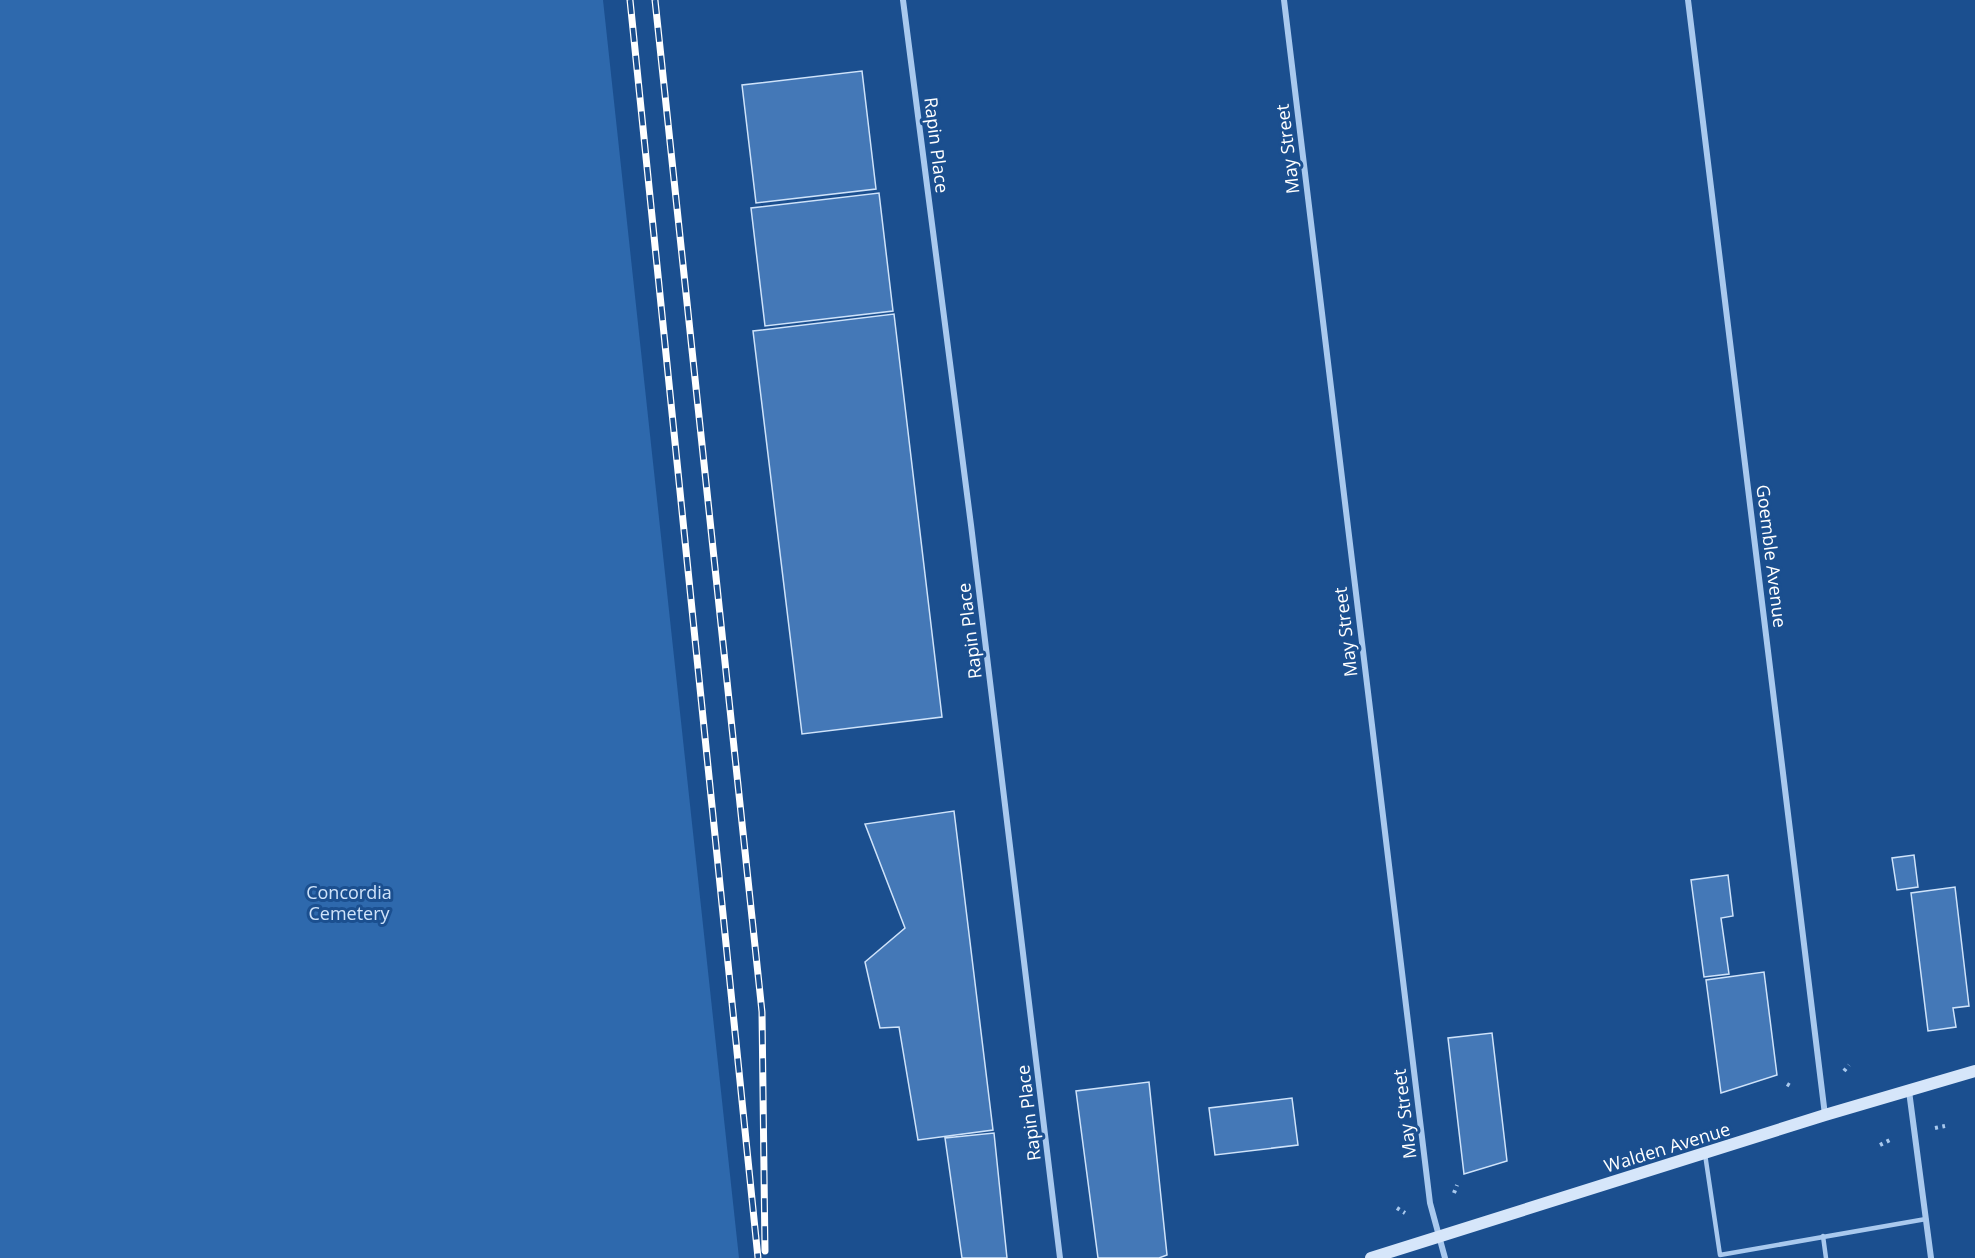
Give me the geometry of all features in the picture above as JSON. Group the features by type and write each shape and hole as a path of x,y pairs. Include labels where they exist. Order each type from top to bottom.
{"main road":[{"name":"Walden Avenue","path":"1371,1258 1825,1115 1975,1071"}],"street":[{"name":"Rapin Place","path":"903,0 973,537 1060,1258"},
{"name":"May Street","path":"1284,0 1427,1179 1438,1237 1445,1258"},
{"name":"Goemble Avenue","path":"1688,0 1825,1115"},
{"path":"1910,1091 1931,1258"}],"lane":[{"path":"1705,1154 1720,1255 1926,1218"},
{"path":"1823,1236 1826,1258"}],"path":[{"path":"1844,1071 1849,1065"},
{"path":"1786,1084 1792,1087"},
{"path":"1934,1128 1945,1126"},
{"path":"1880,1145 1890,1140"},
{"path":"1454,1193 1457,1185"},
{"path":"1397,1208 1405,1213"}],"green space":[{"name":"Concordia Cemetery","path":"0,0 603,0 739,1258 0,1258"}],"building":[{"path":"862,71 876,189 756,203 742,85"},
{"path":"879,193 893,311 765,326 751,208"},
{"path":"894,314 942,717 802,734 753,331"},
{"path":"954,811 993,1130 918,1140 899,1027 880,1028 865,962 905,928 865,824"},
{"path":"1914,855 1918,887 1897,890 1892,858"},
{"path":"1728,875 1733,916 1721,918 1729,974 1704,977 1691,880"},
{"path":"1955,887 1969,1006 1953,1008 1956,1027 1928,1031 1911,893"},
{"path":"1764,972 1777,1075 1721,1093 1706,980"},
{"path":"1492,1033 1507,1161 1464,1174 1448,1038"},
{"path":"1149,1082 1167,1255 1159,1258 1098,1258 1076,1091"},
{"path":"1292,1098 1298,1145 1215,1155 1209,1108"},
{"path":"994,1133 1007,1258 962,1258 945,1138"}],"railway":[{"path":"630,0 758,1258"},
{"path":"655,0 762,1012 765,1251"}]}
